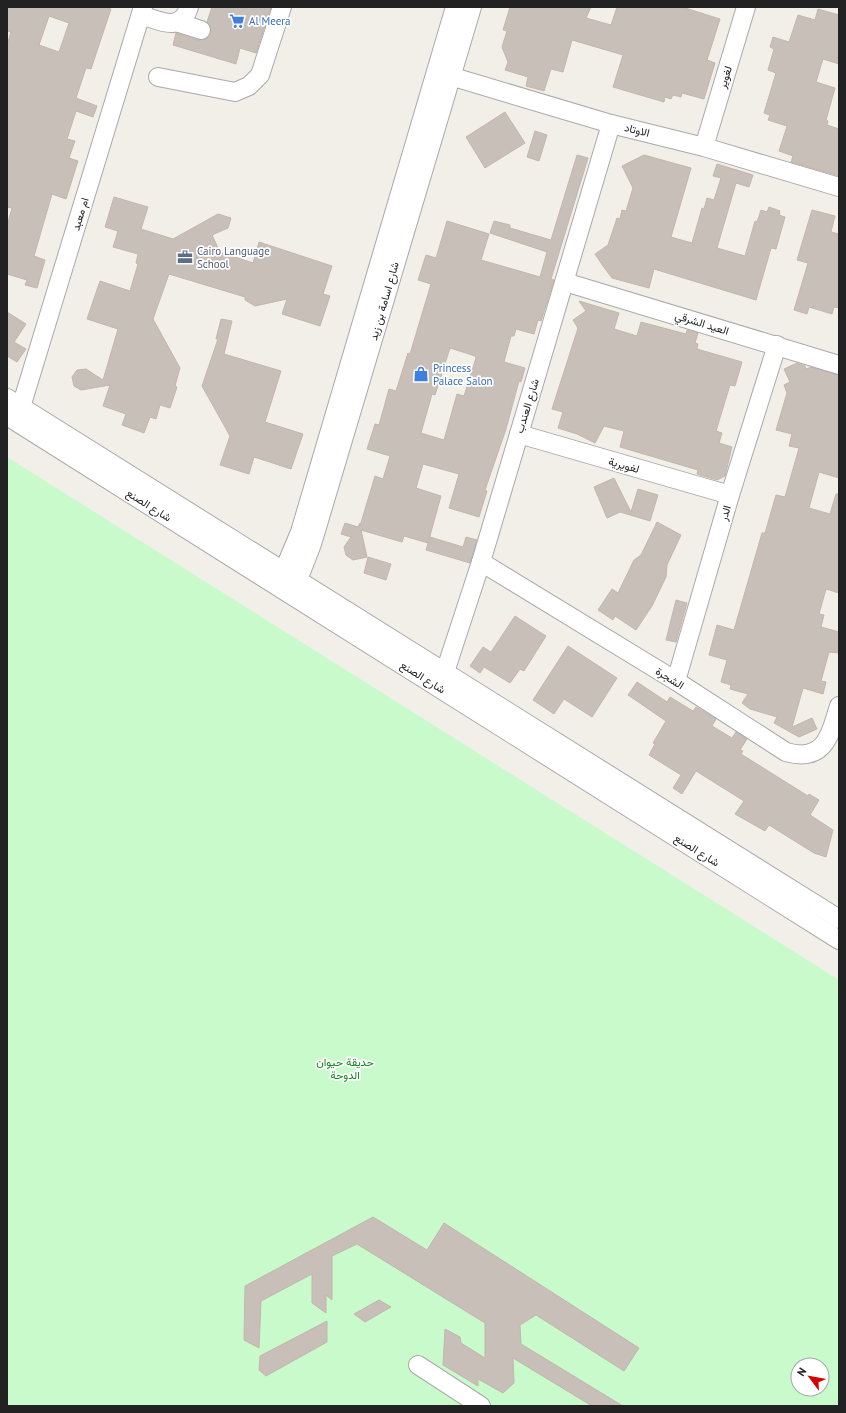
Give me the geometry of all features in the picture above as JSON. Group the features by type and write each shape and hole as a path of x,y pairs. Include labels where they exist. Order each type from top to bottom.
{"street":[{"path":"179,23 186,17 189,7"},
{"path":"158,77 235,92 249,86 260,75 282,7"},
{"name":"شارع اسامة بن زيد","path":"287,582 314,536 443,73 455,7"},
{"name":"شارع اسامة بن زيد","path":"443,73 472,7"},
{"name":"لغوير","path":"704,147 746,7"},
{"path":"142,11 166,22 179,23 201,30"},
{"name":"ام معبد","path":"12,410 142,11"},
{"name":"الاوتاد","path":"443,73 611,124 704,147 839,187"},
{"name":"شارع العندب","path":"440,678 481,562 611,124"},
{"name":"العيد الشرقي","path":"564,282 777,345 839,365"},
{"name":"الدر","path":"676,681 730,496 777,345"},
{"name":"شارع الصنع","path":"12,410 735,864 839,940"},
{"name":"لغويرية","path":"519,434 730,496"},
{"name":"الشجرة","path":"481,562 676,681 786,752 798,755 810,755 821,747 831,734 839,706"},
{"name":"شارع الصنع","path":"735,864 839,919"},
{"path":"418,1365 481,1406"}],"green space":[{"name":"حديقة حيوان الدوحة","path":"7,457 839,980 839,1406 7,1406"}],"building":[{"path":"7,7 105,7 111,9 91,69 86,68 76,98 97,106 93,117 76,111 67,139 75,141 69,158 78,161 66,199 52,194 34,256 45,260 37,288 25,285 27,280 7,274 7,226 12,208 7,207 7,45 11,32 7,31","holes":["49,16 69,23 59,52 39,45"]},
{"name":"Al Meera","path":"212,7 271,7 256,53 240,48 236,64 173,45 176,33 201,41 208,37 211,28 207,22"},
{"path":"510,7 591,7 586,18 611,25 617,7 682,7 720,19 707,60 715,63 704,99 682,93 681,97 673,95 671,99 665,97 664,102 613,87 623,55 572,40 563,72 551,69 544,91 526,86 528,77 505,70 508,62 502,47 507,31 503,30"},
{"path":"818,9 839,15 839,64 823,59 816,82 835,88 826,120 828,121 827,125 839,129 839,176 791,162 793,156 779,151 787,126 768,120 770,115 764,113 776,73 768,70 774,49 770,47 773,37 789,42 798,15 815,20"},
{"path":"505,112 525,143 485,168 466,137"},
{"path":"535,131 547,135 539,161 527,157"},
{"path":"577,155 588,158 551,279 554,280 541,321 538,320 534,334 516,329 514,336 511,336 504,362 525,368 521,382 519,381 506,429 485,490 487,491 479,517 449,508 459,474 423,464 416,488 441,496 428,543 404,536 402,542 361,530 367,557 353,560 346,555 344,547 351,537 341,534 345,523 358,527 360,523 360,526 375,476 383,479 390,456 367,449 375,424 379,425 389,389 396,391 408,353 410,354 431,284 418,280 426,255 436,258 447,221 489,234 481,260 540,277 547,252 490,233 494,221 510,225 510,228 551,240","holes":["450,348 475,356 476,358 464,396 457,394 444,440 421,433 432,394 435,395"]},
{"path":"644,155 691,168 671,237 692,243 702,208 704,209 707,198 714,200 721,178 713,176 717,164 753,175 749,187 736,183 717,248 745,256 755,221 757,222 761,210 767,212 769,207 780,211 779,215 785,217 776,249 771,248 756,300 654,269 649,288 612,278 595,254 608,245 617,218 620,219 622,210 626,211 633,188 622,166"},
{"path":"114,197 148,207 141,229 173,239 218,214 231,218 228,228 212,235 220,252 253,263 259,242 332,266 323,294 330,296 320,326 282,314 287,299 255,306 245,300 245,297 169,274 153,319 180,368 175,386 177,387 170,408 160,405 156,419 150,417 144,433 122,425 126,414 103,406 110,385 81,390 74,386 72,377 77,370 86,369 103,380 118,329 87,319 100,281 130,291 138,264 136,263 138,254 113,247 118,231 105,227"},
{"path":"812,210 835,216 831,232 839,234 839,308 834,307 832,314 809,307 807,314 794,310 808,263 797,260"},
{"path":"579,301 619,313 614,329 637,336 641,322 686,334 687,330 698,333 695,343 698,344 697,349 742,362 735,386 730,385 716,431 722,433 719,443 732,447 725,476 717,480 697,474 698,470 620,447 624,431 604,426 595,443 577,434 558,428 563,412 552,409 578,328 573,320 586,311"},
{"path":"7,312 26,324 14,342 26,349 17,362 7,356"},
{"path":"221,319 232,321 224,354 281,371 265,422 303,434 291,469 254,457 249,474 220,465 230,436 202,386 218,339 216,339"},
{"path":"797,363 805,366 806,369 811,367 839,375 839,478 819,472 809,508 830,514 836,494 839,494 839,593 826,589 819,614 824,615 821,627 839,632 839,653 829,652 821,681 826,682 823,694 803,688 792,727 812,718 817,729 799,737 774,723 777,717 750,709 742,703 748,694 730,689 731,685 721,682 727,660 709,655 717,625 734,630 762,533 765,533 776,495 785,497 799,448 789,446 792,434 776,430 787,393 784,385 790,382 784,369"},
{"path":"614,478 631,512 638,489 658,495 650,521 620,512 607,518 594,487"},
{"path":"657,522 681,535 667,565 666,577 652,606 636,630 615,616 613,620 598,610 612,589 618,593 634,560 641,555"},
{"path":"430,537 463,547 466,537 477,540 470,563 426,550"},
{"path":"368,557 391,564 386,580 364,573"},
{"path":"676,600 687,603 676,642 666,640"},
{"path":"515,616 546,636 524,671 520,669 510,683 484,667 480,673 470,666 483,647 491,652"},
{"path":"568,646 617,678 592,717 564,699 554,714 533,700"},
{"path":"637,682 667,702 670,697 693,711 696,707 716,719 712,726 732,738 736,732 747,739 740,750 743,751 741,754 808,796 809,794 819,800 810,815 833,830 826,857 814,853 769,825 765,831 735,814 744,801 696,771 682,794 673,788 681,775 649,755 655,744 653,743 666,721 628,695"},
{"path":"373,1217 427,1250 444,1223 639,1348 624,1371 536,1315 520,1325 521,1344 623,1406 592,1406 513,1358 514,1383 503,1393 478,1379 478,1386 443,1365 445,1329 460,1337 461,1343 485,1358 485,1323 357,1244 332,1256 332,1300 326,1295 326,1313 312,1303 312,1274 261,1301 259,1348 244,1340 245,1286"},
{"path":"379,1300 391,1307 365,1322 354,1314"},
{"path":"327,1321 327,1342 266,1376 259,1370 260,1356"}],"place":[{"name":"Al Meera","path":"237,21"},
{"name":"Cairo Language School","path":"185,257"},
{"name":"Princess Palace Salon","path":"421,374"}]}
